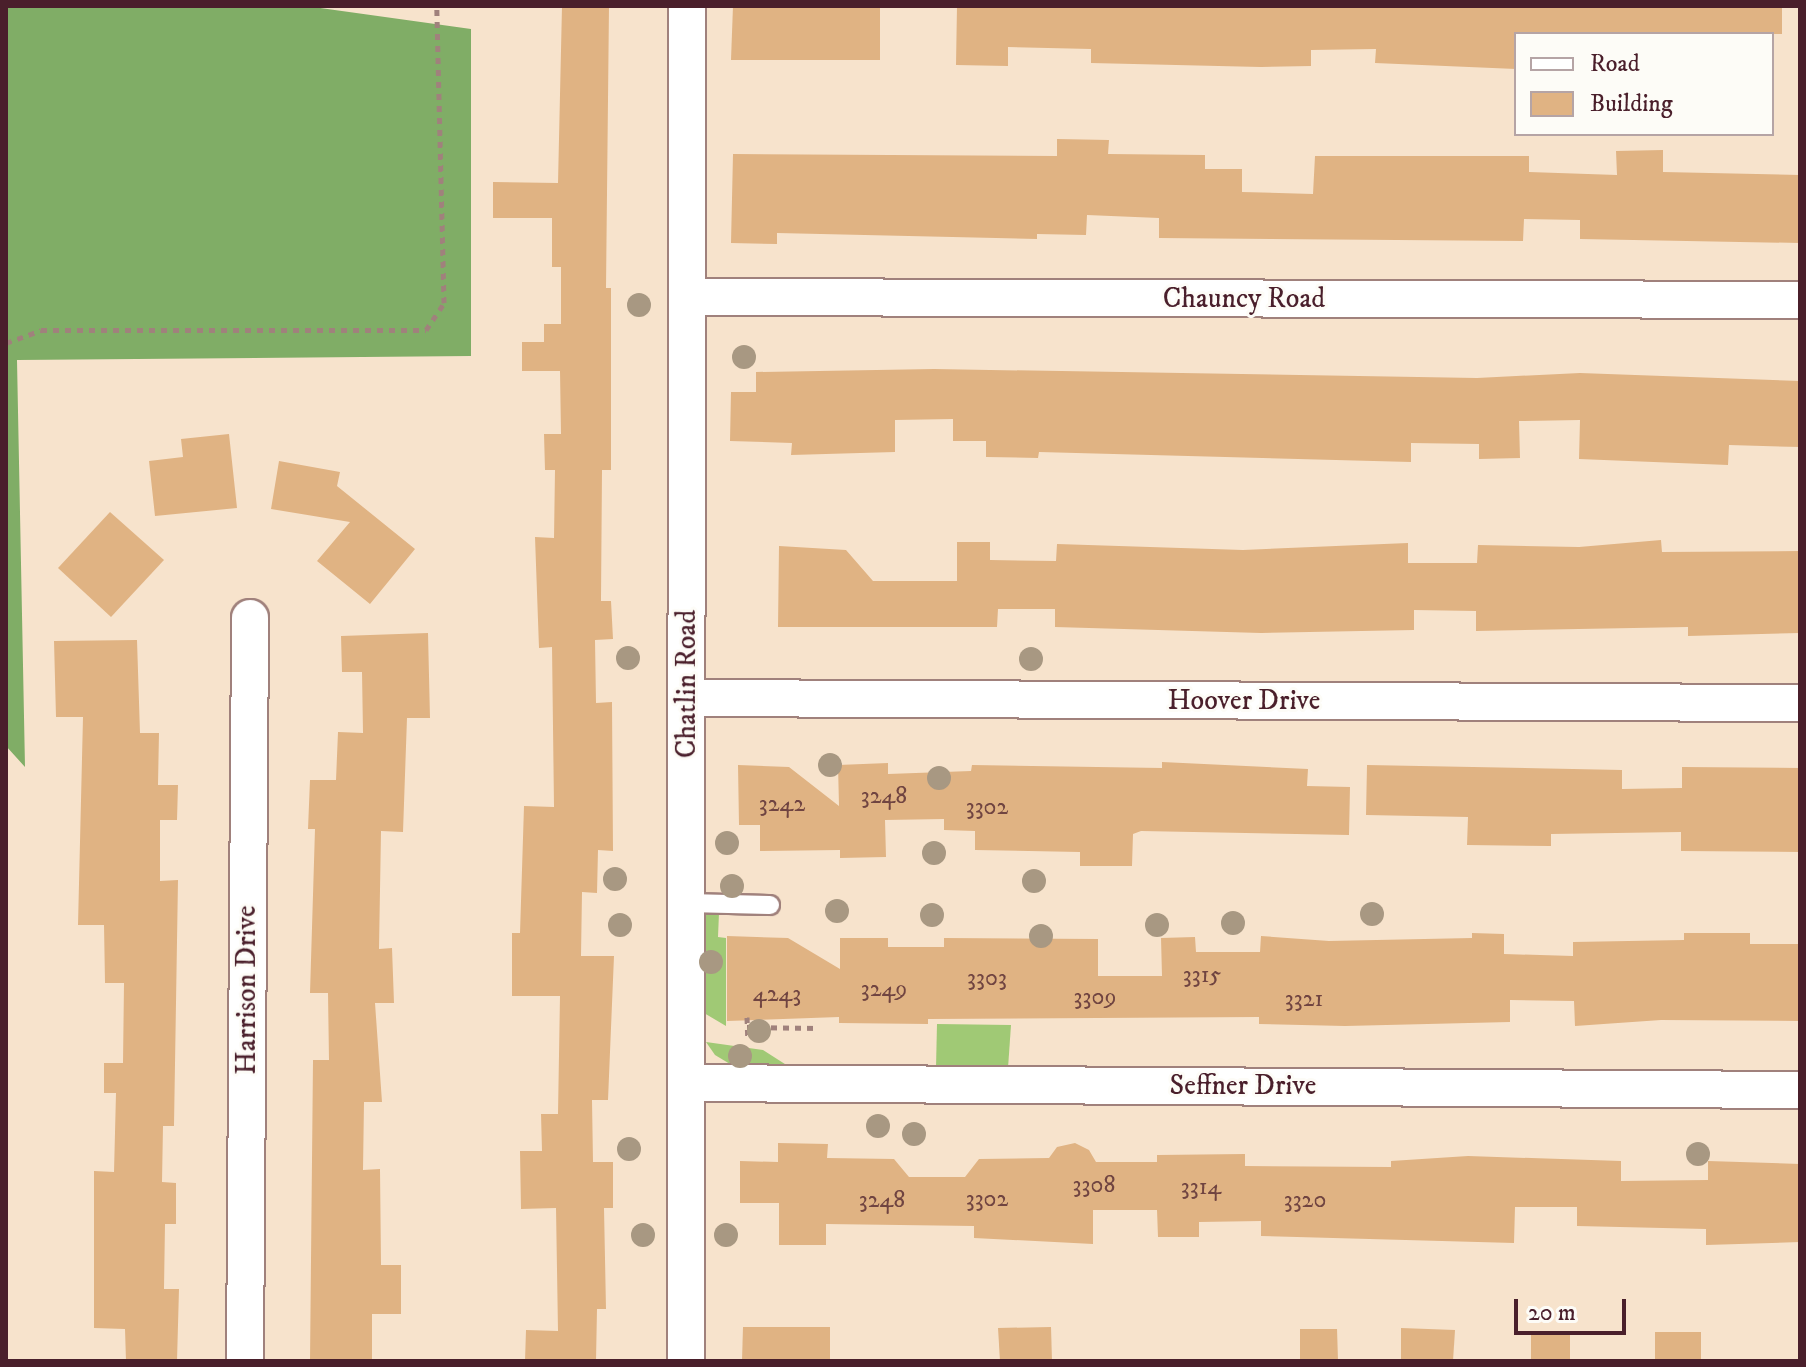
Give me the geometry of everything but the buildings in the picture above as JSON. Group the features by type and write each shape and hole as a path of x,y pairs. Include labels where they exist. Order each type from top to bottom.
{"street":[{"name":"Chatlin Road","path":"686,1361 687,6"},
{"name":"Chauncy Road","path":"687,297 1800,300"},
{"name":"Harrison Drive","path":"245,1361 250,618"},
{"name":"Hoover Drive","path":"687,698 1800,703"},
{"name":"Seffner Drive","path":"686,1083 1800,1090"}],"lane":[{"path":"687,903 770,905"}],"path":[{"path":"6,343 41,330 426,330 444,303 437,6"},
{"path":"747,1017 748,1040"},
{"path":"747,1027 819,1028"}],"green space":[{"path":"6,6 306,6 471,29 471,356 17,360 25,767 6,746"},
{"path":"703,912 719,913 718,937 726,938 726,1026 704,1013"},
{"path":"937,1024 1011,1025 1008,1068 936,1068"},
{"path":"706,1042 763,1050 788,1066 730,1064 715,1055"}]}
